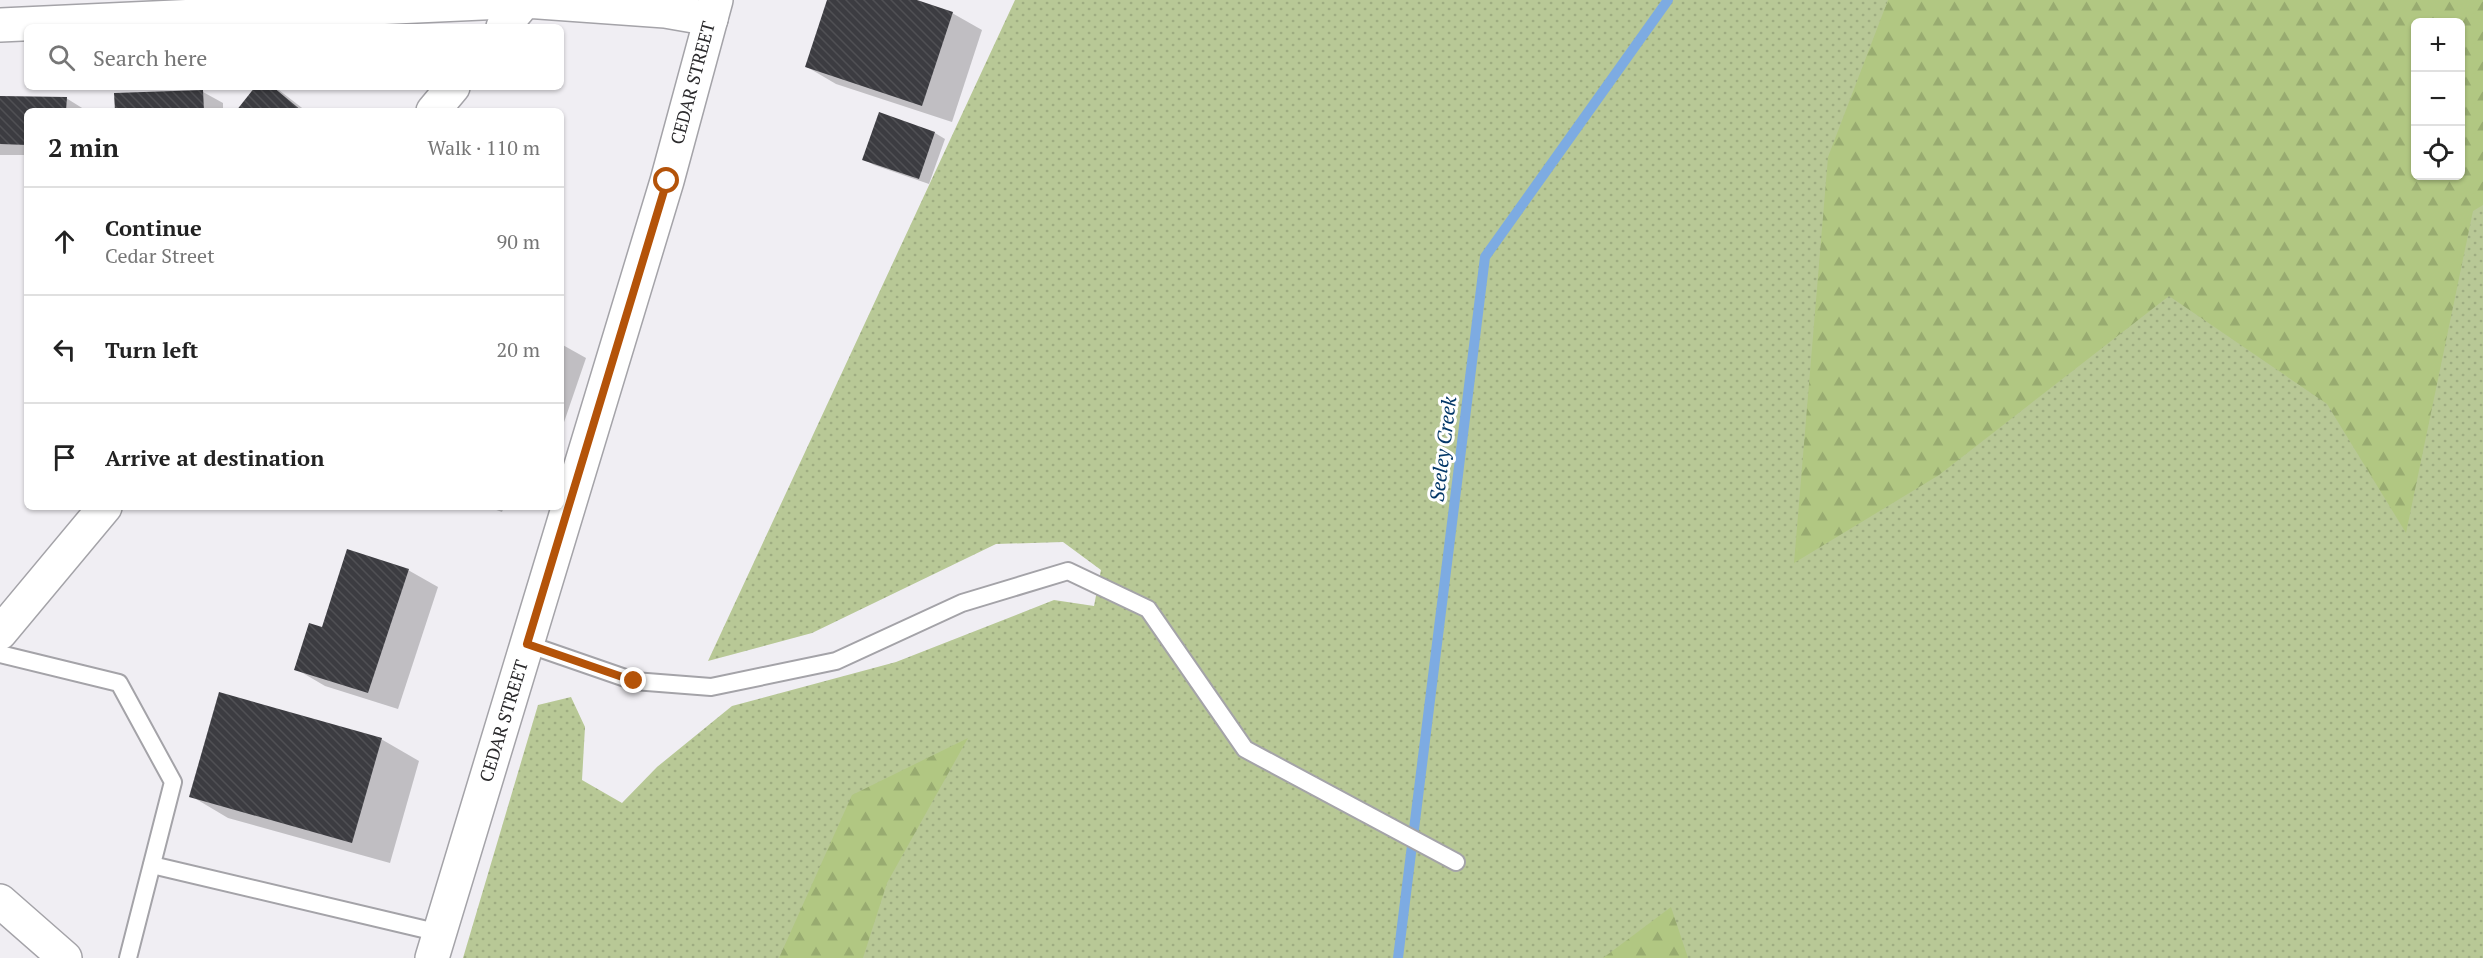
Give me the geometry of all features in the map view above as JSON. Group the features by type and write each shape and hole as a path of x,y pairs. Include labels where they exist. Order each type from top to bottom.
{"street":[{"path":"506,24 525,1"},
{"path":"0,25 525,1 665,12 713,9"},
{"name":"CEDAR STREET","path":"436,946 663,192 713,9"},
{"path":"436,108 450,90"},
{"path":"0,633 102,510"},
{"path":"0,901 65,958"}],"lane":[{"path":"527,644 634,681 711,687 836,661 962,603 1068,571 1148,609 1245,748 1456,862"},
{"path":"0,654 119,684 173,782 128,958"},
{"path":"152,865 436,946"}],"green space":[{"path":"1015,0 2483,0 2483,958 463,958 538,705 571,697 585,727 582,780 622,803 657,767 732,706 896,662 1054,600 1094,606 1101,570 1063,542 996,544 812,633 708,661"},
{"path":"1888,0 2483,0 2483,205 2473,211 2406,533 2327,404 2169,296 1939,475 1794,563 1828,157"},
{"path":"968,738 887,883 863,958 779,958 852,795"},
{"path":"1671,907 1688,958 1603,958"}],"building":[{"path":"827,0 917,0 953,12 922,106 805,67"},
{"path":"203,90 204,108 115,108 114,93"},
{"path":"253,90 277,90 298,108 238,108"},
{"path":"0,96 67,97 66,108 24,108 24,145 0,144"},
{"path":"879,112 935,132 919,179 862,160"},
{"path":"347,549 409,569 368,693 294,670 309,623 322,627"},
{"path":"219,692 382,738 352,843 189,797"}],"waterway":[{"name":"Seeley Creek","path":"1398,958 1485,257 1668,0"}],"route":[{"path":"634,681 527,644 667,181"}]}
